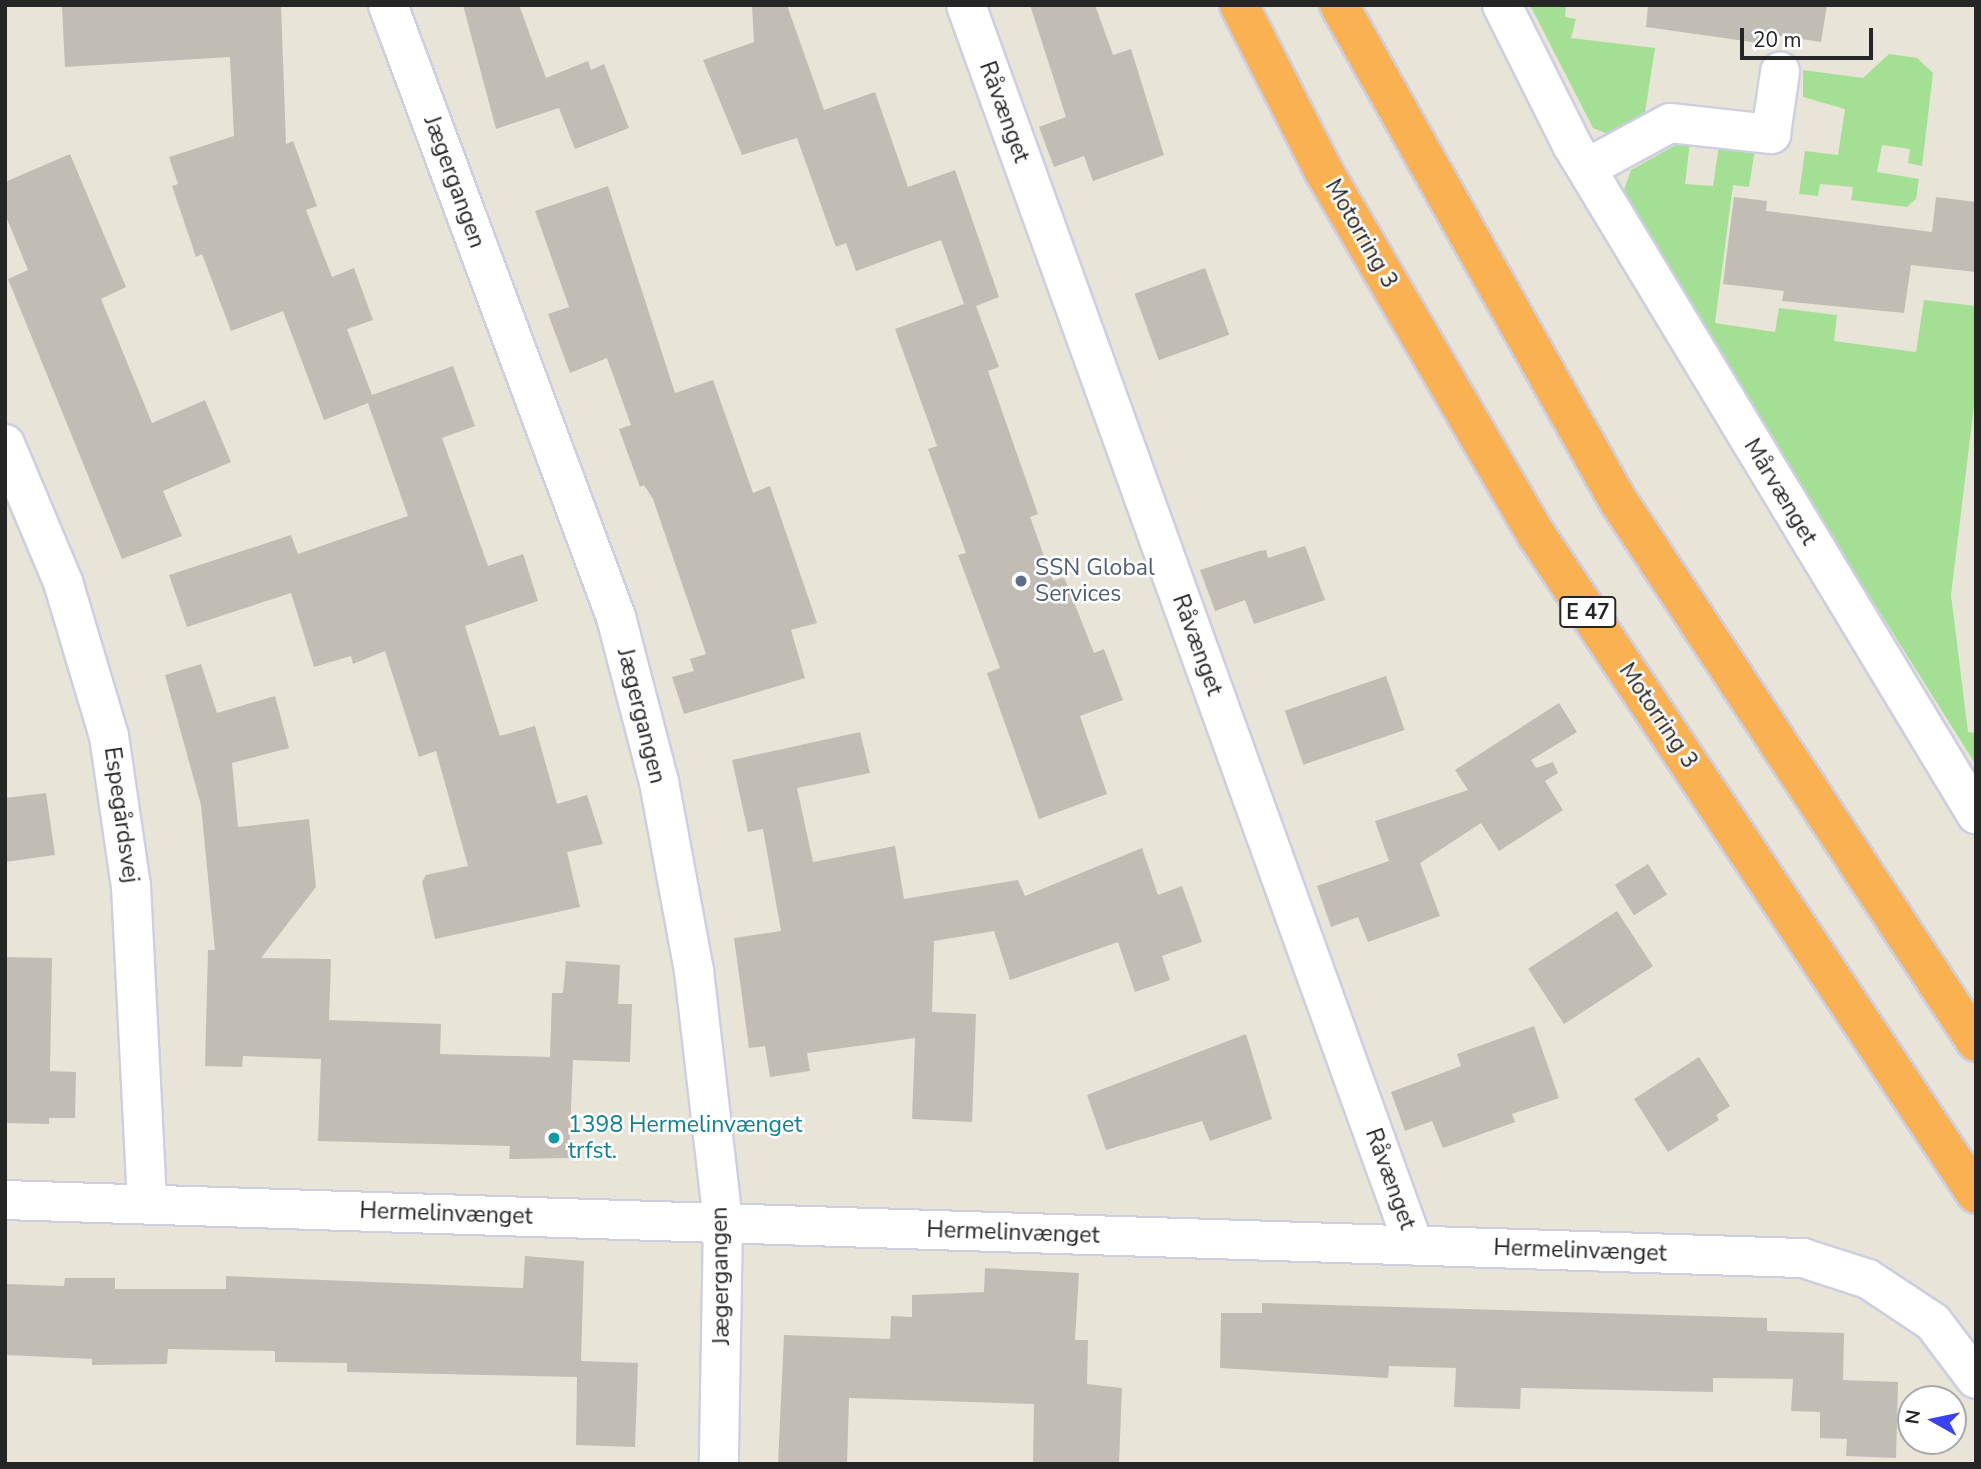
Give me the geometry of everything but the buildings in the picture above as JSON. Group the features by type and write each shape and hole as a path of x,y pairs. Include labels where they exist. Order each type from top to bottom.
{"highway":[{"name":"Motorring 3","path":"1239,5 1323,170 1536,534 1976,1195"},
{"path":"1339,5 1617,499 1976,1042"}],"street":[{"name":"Jægergangen","path":"388,5 616,617 659,782 694,971 723,1223 719,1464"},
{"name":"Råvænget","path":"966,5 1414,1246"},
{"name":"Mårvænget","path":"1502,5 1587,168 1976,814"},
{"path":"1587,168 1670,123 1771,134 1780,72"},
{"name":"Espegårdsvej","path":"5,444 63,582 109,736 131,886 147,1204"},
{"name":"Hermelinvænget","path":"5,1200 1803,1258 1868,1279 1933,1322 1976,1379"}],"green space":[{"path":"1530,5 1566,5 1565,17 1576,19 1571,38 1655,48 1644,119 1611,135 1593,128"},
{"path":"1889,54 1917,58 1933,73 1922,166 1908,163 1910,149 1882,145 1877,172 1919,179 1916,199 1907,207 1851,200 1853,187 1820,184 1818,196 1799,194 1805,151 1838,155 1845,109 1803,97 1803,70 1863,78"},
{"path":"1683,141 1690,142 1685,184 1713,186 1719,145 1755,149 1749,187 1733,185 1715,323 1775,332 1779,308 1837,315 1834,341 1916,352 1924,300 1976,306 1976,389 1951,595 1968,732 1976,733 1976,765 1803,490 1624,190 1631,170"}],"place":[{"name":"SSN Global Services","path":"1021,581"},
{"name":"1398 Hermelinvænget trfst.","path":"554,1138"}]}
